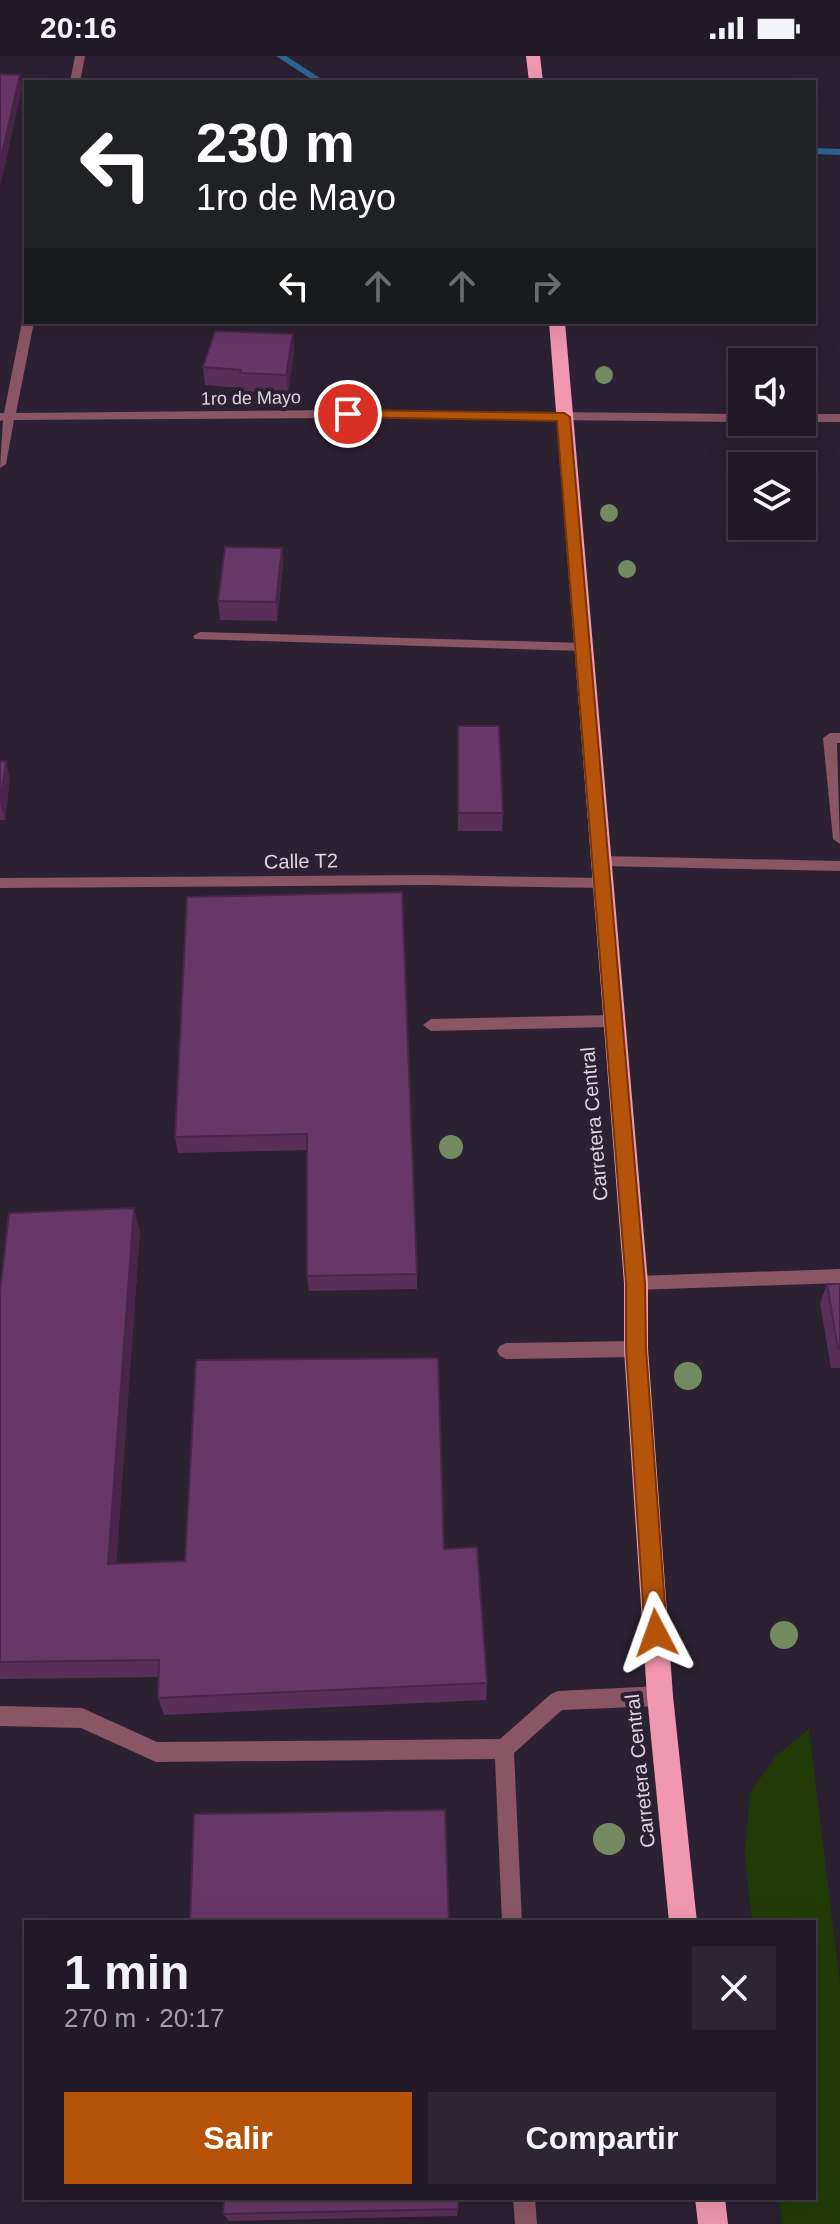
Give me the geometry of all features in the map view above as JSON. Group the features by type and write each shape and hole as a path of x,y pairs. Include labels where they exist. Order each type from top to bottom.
{"highway":[{"path":"533,56 536,80"},
{"name":"Carretera Central","path":"557,324 636,1283 636,1349 660,1696 683,1920"},
{"path":"710,2200 713,2224"}],"street":[{"path":"75,80 80,56"},
{"path":"0,464 5,417 28,324"},
{"name":"1ro de Mayo","path":"5,417 348,414 728,418"},
{"path":"816,418 840,418"},
{"path":"200,636 583,647"},
{"path":"840,738 830,738 840,839"},
{"name":"Calle T2","path":"0,883 427,880 840,866"},
{"path":"431,1025 613,1021"},
{"path":"636,1283 840,1276"},
{"path":"506,1351 636,1349"},
{"path":"0,1716 82,1718 156,1752 504,1749 558,1701 660,1696"},
{"path":"504,1749 512,1920"},
{"path":"524,2200 526,2224"}],"green space":[{"path":"809,1729 840,1985 840,2224 782,2224 779,2200 816,2200 816,1920 752,1920 745,1853 750,1793 776,1756"}],"building":[{"path":"0,74 20,75 0,162"},
{"path":"215,331 293,334 286,375 240,373 241,370 203,367"},
{"path":"225,547 282,548 276,602 218,601"},
{"path":"458,726 499,726 503,813 458,813"},
{"path":"0,761 6,761 0,803"},
{"path":"402,892 417,1274 307,1276 307,1134 175,1137 187,897"},
{"path":"134,1208 108,1564 185,1561 196,1360 438,1358 444,1549 477,1547 487,1683 158,1698 159,1660 0,1662 0,1292 9,1213"},
{"path":"827,1284 840,1284 840,1349 838,1349"},
{"path":"445,1810 449,1920 190,1920 194,1814"},
{"path":"224,2200 458,2200 458,2209 223,2214"}],"waterway":[{"path":"280,56 319,80"},
{"path":"816,151 840,152"}],"route":[{"path":"348,414 564,417 636,1283 636,1349 656,1633"}]}
